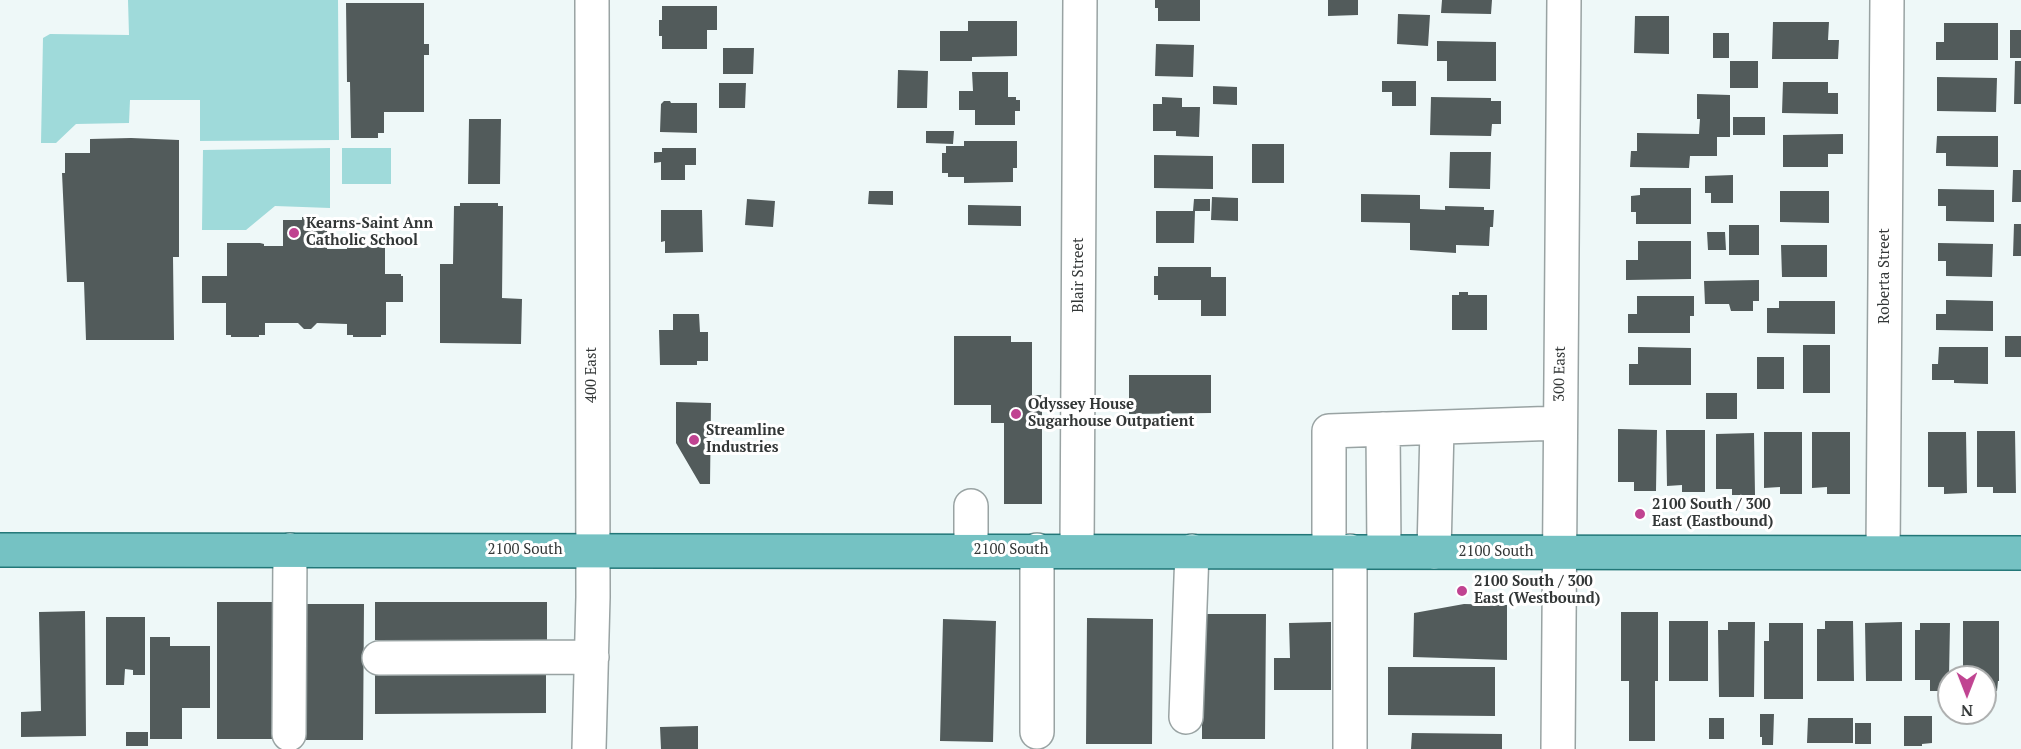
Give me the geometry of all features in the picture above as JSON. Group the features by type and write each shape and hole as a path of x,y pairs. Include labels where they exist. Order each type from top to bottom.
{"main road":[{"name":"2100 South","path":"0,550 2021,553"}],"street":[{"name":"400 East","path":"589,749 592,550 592,0"},
{"name":"Blair Street","path":"1077,550 1080,0"},
{"name":"300 East","path":"1558,749 1564,0"},
{"name":"Roberta Street","path":"1883,552 1887,0"},
{"path":"1350,749 1340,551 1329,431 1560,423"},
{"path":"1434,552 1437,428"},
{"path":"1383,429 1383,551"},
{"path":"971,506 971,550"},
{"path":"289,734 290,550"},
{"path":"1037,550 1038,732"},
{"path":"1186,717 1192,551"},
{"path":"379,658 591,657"}],"shaded area":[{"path":"128,0 338,0 339,140 200,141 200,100 130,100 129,123 76,124 56,143 41,143 43,38 50,34 129,35"},
{"path":"330,148 330,208 275,206 246,230 202,230 203,150"},
{"path":"342,148 391,148 391,184 342,184"}],"building":[{"path":"1155,0 1200,0 1200,21 1158,21 1158,8 1155,8"},
{"path":"1328,0 1358,0 1358,15 1328,16"},
{"path":"1442,0 1492,0 1491,14 1441,13"},
{"path":"346,3 424,3 424,44 429,44 429,55 424,55 424,112 384,112 384,133 378,133 378,138 351,138 350,82 347,82"},
{"path":"662,6 717,6 717,30 707,30 707,49 662,49 659,20 662,20"},
{"path":"1398,14 1430,15 1428,46 1397,44"},
{"path":"1635,16 1669,16 1669,54 1634,53"},
{"path":"968,21 1017,21 1017,56 972,57 972,61 940,61 940,31 968,31"},
{"path":"1773,22 1829,22 1828,40 1839,40 1838,59 1772,59"},
{"path":"1944,23 1998,23 1998,60 1936,60 1936,42 1944,42"},
{"path":"2010,30 2021,30 2021,58 2010,58"},
{"path":"1713,33 1729,33 1729,58 1713,58"},
{"path":"1437,41 1496,42 1496,81 1447,81 1447,61 1437,61"},
{"path":"1156,44 1194,45 1193,77 1155,76"},
{"path":"723,48 754,48 753,74 723,74"},
{"path":"1730,61 1758,61 1758,88 1730,88"},
{"path":"2015,61 2021,61 2021,104 2014,104"},
{"path":"898,70 928,71 927,108 897,108"},
{"path":"972,72 1008,72 1008,97 1016,97 1016,100 1020,100 1020,111 1015,111 1015,125 975,125 975,110 959,110 959,91 973,91"},
{"path":"1937,77 1997,78 1996,112 1937,111"},
{"path":"1382,81 1416,81 1416,106 1392,106 1392,92 1382,92"},
{"path":"1783,82 1828,82 1828,93 1838,93 1838,114 1782,113"},
{"path":"719,83 746,83 745,108 719,108"},
{"path":"1213,86 1237,87 1237,105 1213,104"},
{"path":"1697,94 1730,95 1730,137 1717,137 1717,156 1690,156 1689,168 1630,167 1631,151 1637,151 1637,133 1699,134"},
{"path":"1162,97 1182,98 1182,107 1200,107 1199,137 1176,136 1176,131 1153,131 1153,104 1162,104"},
{"path":"1431,97 1491,98 1491,101 1501,101 1501,124 1492,124 1491,136 1430,135"},
{"path":"664,101 697,103 697,133 660,132 661,104"},
{"path":"1733,117 1765,117 1765,135 1733,135"},
{"path":"469,119 501,119 500,184 468,184"},
{"path":"926,131 954,131 953,144 926,143"},
{"path":"1843,134 1843,154 1828,154 1828,167 1783,167 1783,135"},
{"path":"1937,136 1998,136 1998,167 1946,166 1946,153 1936,153"},
{"path":"90,139 179,140 179,257 173,257 174,340 86,340 84,282 67,282 62,173 65,173 65,153 90,153"},
{"path":"964,141 1017,141 1017,168 1013,168 1013,182 964,183 964,177 948,177 948,173 942,173 942,153 946,153 946,146 964,146"},
{"path":"1252,144 1284,144 1284,183 1252,183"},
{"path":"662,148 696,148 696,165 685,165 685,180 661,180 661,162 654,163 654,152 662,152"},
{"path":"1450,152 1491,152 1490,189 1449,188"},
{"path":"1154,155 1213,156 1213,189 1154,188"},
{"path":"2013,170 2021,170 2021,202 2012,202"},
{"path":"1733,175 1733,203 1711,203 1711,193 1705,193 1705,176"},
{"path":"1640,188 1691,188 1691,224 1636,224 1636,212 1631,212 1631,196 1640,195"},
{"path":"1938,189 1994,190 1994,222 1946,221 1946,206 1938,206"},
{"path":"869,191 893,191 893,205 868,204"},
{"path":"1780,191 1829,191 1829,223 1780,222"},
{"path":"1361,194 1420,195 1420,209 1445,210 1445,206 1484,207 1484,210 1494,210 1489,246 1456,245 1456,253 1410,250 1410,223 1361,222"},
{"path":"1212,197 1238,198 1238,221 1211,220"},
{"path":"747,199 775,201 773,227 745,225"},
{"path":"1194,199 1210,199 1210,211 1193,211"},
{"path":"460,203 498,203 498,206 503,206 502,298 522,299 521,344 440,343 440,264 453,264 454,206 460,206"},
{"path":"968,205 1021,206 1021,226 968,225"},
{"path":"661,210 702,210 703,252 665,253 665,241 661,242"},
{"path":"1156,211 1195,211 1194,243 1156,243"},
{"path":"302,217 310,217 310,220 327,220 327,249 347,249 347,244 362,244 362,242 385,244 385,274 403,276 403,302 386,302 386,335 353,337 353,335 347,335 347,324 317,323 311,329 304,329 298,323 265,323 265,335 231,337 231,335 226,335 226,303 202,303 202,276 227,276 227,243 283,246 283,220 302,220"},
{"path":"2014,224 2021,224 2021,256 2013,256"},
{"path":"1729,225 1759,225 1759,255 1729,255"},
{"path":"1707,232 1725,232 1726,250 1708,250"},
{"path":"1638,241 1691,241 1691,279 1626,280 1626,260 1638,260"},
{"path":"1938,243 1993,244 1992,277 1946,276 1946,261 1938,261"},
{"path":"1781,245 1827,245 1827,277 1782,277"},
{"path":"1158,267 1211,267 1211,277 1226,277 1226,316 1201,316 1201,300 1158,300 1158,295 1154,295 1154,276 1158,276"},
{"path":"1759,280 1759,301 1753,301 1753,311 1731,311 1729,304 1705,304 1704,281"},
{"path":"1459,292 1468,292 1468,295 1487,295 1487,330 1452,330 1452,295 1459,295"},
{"path":"1637,296 1694,296 1694,316 1690,316 1690,333 1628,333 1628,314 1637,314"},
{"path":"1946,300 1993,301 1993,331 1936,330 1936,314 1946,314"},
{"path":"1779,301 1835,301 1835,334 1767,333 1767,308 1779,308"},
{"path":"673,314 699,314 700,332 708,332 708,361 697,361 697,365 660,365 659,330 673,330"},
{"name":"Odyssey House Sugarhouse Outpatient","path":"954,336 1011,336 1011,342 1032,342 1032,395 1042,395 1042,504 1004,504 1004,423 991,423 991,405 954,405"},
{"path":"2005,336 2021,336 2021,357 2005,357"},
{"path":"1803,345 1830,345 1830,393 1803,393"},
{"path":"1638,347 1691,348 1691,385 1629,385 1629,364 1638,364"},
{"path":"1939,347 1988,347 1988,384 1932,380 1932,364 1938,364"},
{"path":"1757,357 1784,357 1784,389 1757,389"},
{"path":"1129,375 1211,375 1211,413 1129,414"},
{"path":"1706,393 1737,393 1737,419 1706,419"},
{"path":"676,402 711,403 710,484 700,484 676,443"},
{"path":"1618,429 1657,430 1656,491 1634,491 1634,482 1618,482"},
{"path":"1666,430 1705,430 1705,492 1682,492 1682,485 1667,486"},
{"path":"1977,431 2015,431 2016,493 1993,493 1993,487 1977,487"},
{"path":"1764,432 1802,432 1802,494 1780,494 1780,487 1764,488"},
{"path":"1812,432 1850,432 1850,494 1827,494 1827,487 1812,488"},
{"path":"1928,432 1966,432 1967,493 1944,494 1944,487 1928,487"},
{"path":"1754,433 1755,495 1732,495 1732,489 1716,489 1716,434"},
{"path":"217,602 276,602 276,739 217,739"},
{"path":"375,602 547,602 547,641 375,640"},
{"path":"306,604 364,604 363,740 306,740"},
{"path":"1464,604 1507,605 1507,660 1413,657 1414,613"},
{"path":"85,611 86,736 21,737 21,712 41,711 39,612"},
{"path":"1621,612 1658,612 1655,741 1629,741 1629,681 1621,681"},
{"path":"1202,614 1266,614 1265,739 1202,739"},
{"path":"106,617 145,617 145,675 133,675 133,670 125,669 124,685 106,685"},
{"path":"1087,618 1153,619 1152,744 1086,744"},
{"path":"943,619 996,621 993,742 940,741"},
{"path":"1669,621 1708,621 1708,681 1669,681"},
{"path":"1825,621 1853,621 1854,681 1817,681 1817,629 1825,629"},
{"path":"1963,621 1999,621 1997,691 1997,665 1963,665"},
{"path":"1331,622 1331,690 1274,690 1274,658 1290,658 1289,623"},
{"path":"1728,622 1755,622 1754,697 1719,697 1718,630 1728,630"},
{"path":"1902,622 1902,681 1866,681 1865,623"},
{"path":"1769,623 1803,623 1803,699 1764,699 1764,641 1769,641"},
{"path":"1920,623 1950,623 1949,665 1937,665 1937,691 1930,691 1930,680 1915,680 1915,630 1920,630"},
{"path":"150,637 170,637 170,646 210,646 210,708 182,708 182,739 150,739"},
{"path":"1388,667 1495,667 1495,716 1388,715"},
{"path":"375,672 546,672 546,713 375,714"},
{"path":"1760,714 1774,714 1773,745 1762,745"},
{"path":"1904,716 1932,716 1932,743 1922,744 1922,746 1904,746"},
{"path":"1709,718 1724,718 1724,739 1709,739"},
{"path":"1808,718 1853,718 1853,743 1807,743"},
{"path":"1855,723 1871,723 1871,744 1855,744"},
{"path":"698,726 698,749 661,749 660,727"},
{"path":"126,732 148,732 148,746 126,746"},
{"path":"1412,733 1502,734 1502,749 1411,749"}],"place":[{"name":"Kearns-Saint Ann Catholic School","path":"294,233"},
{"name":"Odyssey House Sugarhouse Outpatient","path":"1016,414"},
{"name":"Streamline Industries","path":"694,440"},
{"name":"2100 South / 300 East (Eastbound)","path":"1640,514"},
{"name":"2100 South / 300 East (Westbound)","path":"1462,591"}]}
